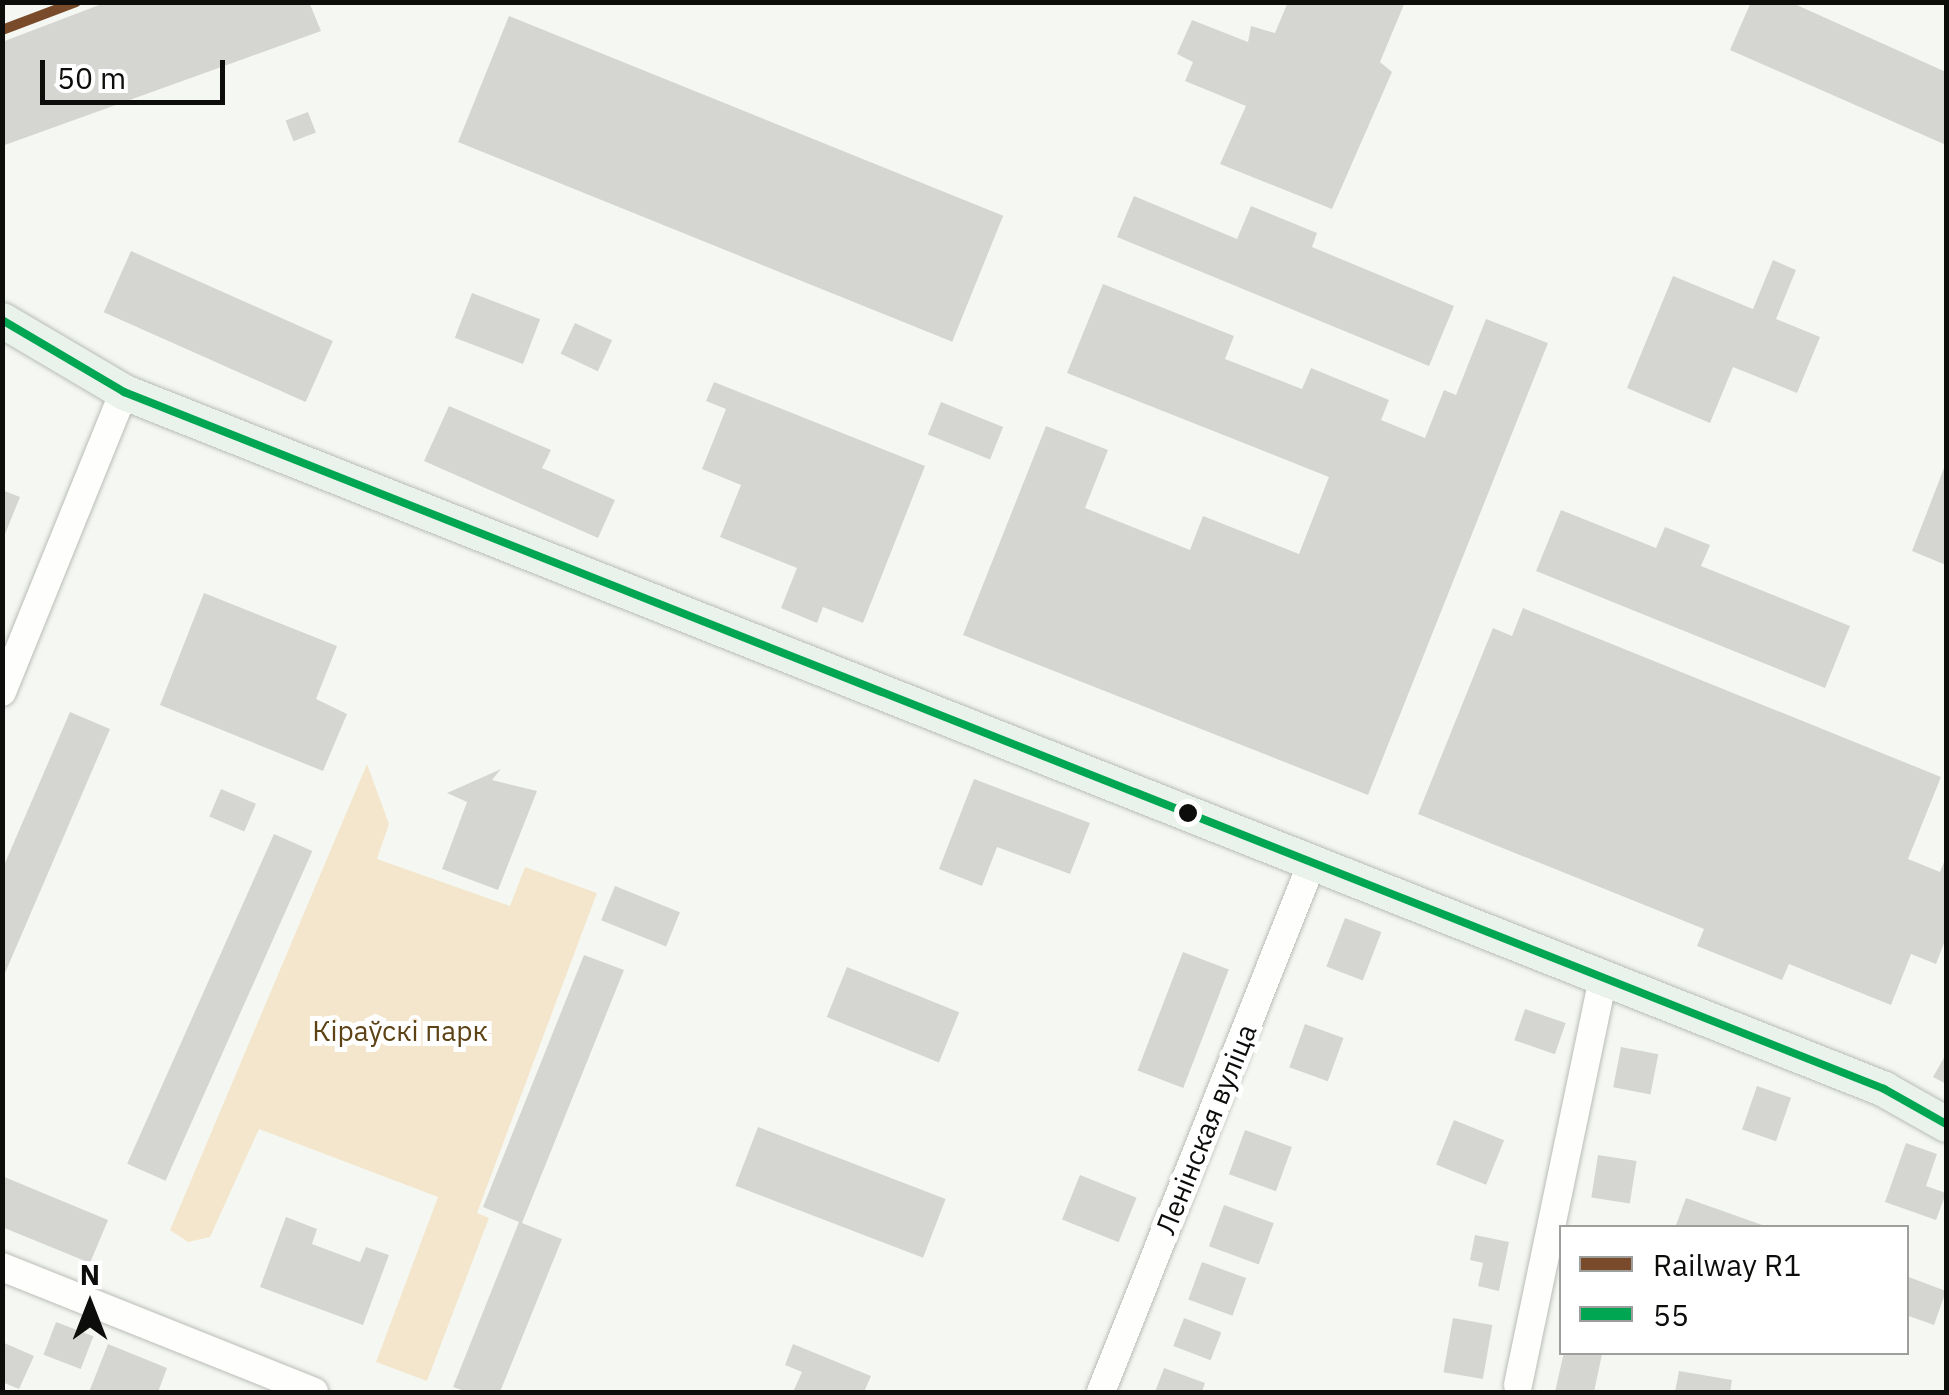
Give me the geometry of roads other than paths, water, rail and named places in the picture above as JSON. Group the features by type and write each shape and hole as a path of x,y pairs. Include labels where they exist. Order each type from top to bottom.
{"main road":[{"path":"5,327 124,392 1884,1089 1946,1124"}],"street":[{"path":"2,692 124,392"},
{"name":"Ленінская вуліца","path":"1101,1392 1311,864"},
{"path":"1518,1386 1603,979"},
{"path":"2,1268 260,1383 314,1392"}],"rail line":[{"name":"R1","path":"2,30 76,2"}],"park label":[{"name":"Кіраўскі парк","path":"400,1031"}]}
